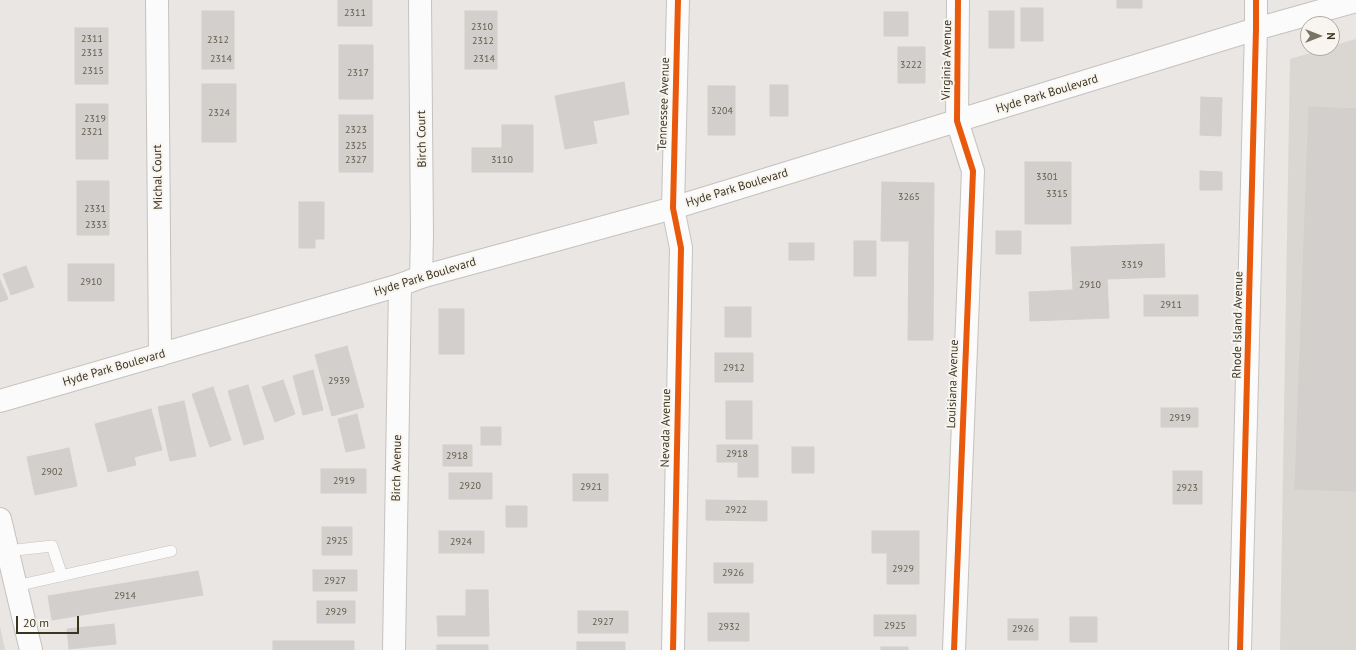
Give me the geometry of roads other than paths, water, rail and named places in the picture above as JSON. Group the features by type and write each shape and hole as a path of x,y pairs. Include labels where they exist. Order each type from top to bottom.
{"street":[{"name":"Michal Court","path":"157,0 160,355"},
{"name":"Birch Court","path":"420,0 421,277"},
{"name":"Tennessee Avenue","path":"673,208 678,0"},
{"name":"Virginia Avenue","path":"957,121 958,0"},
{"name":"Rhode Island Avenue","path":"1240,650 1256,0"},
{"name":"Hyde Park Boulevard","path":"0,401 400,285 421,277 673,208 1256,29 1356,1"},
{"name":"Louisiana Avenue","path":"954,650 972,171 957,121"},
{"name":"Nevada Avenue","path":"673,208 681,248 673,650"},
{"name":"Birch Avenue","path":"394,650 400,285"},
{"path":"0,519 31,650"}],"lane":[{"path":"7,551 52,546 62,576"},
{"path":"16,586 171,551"}]}
